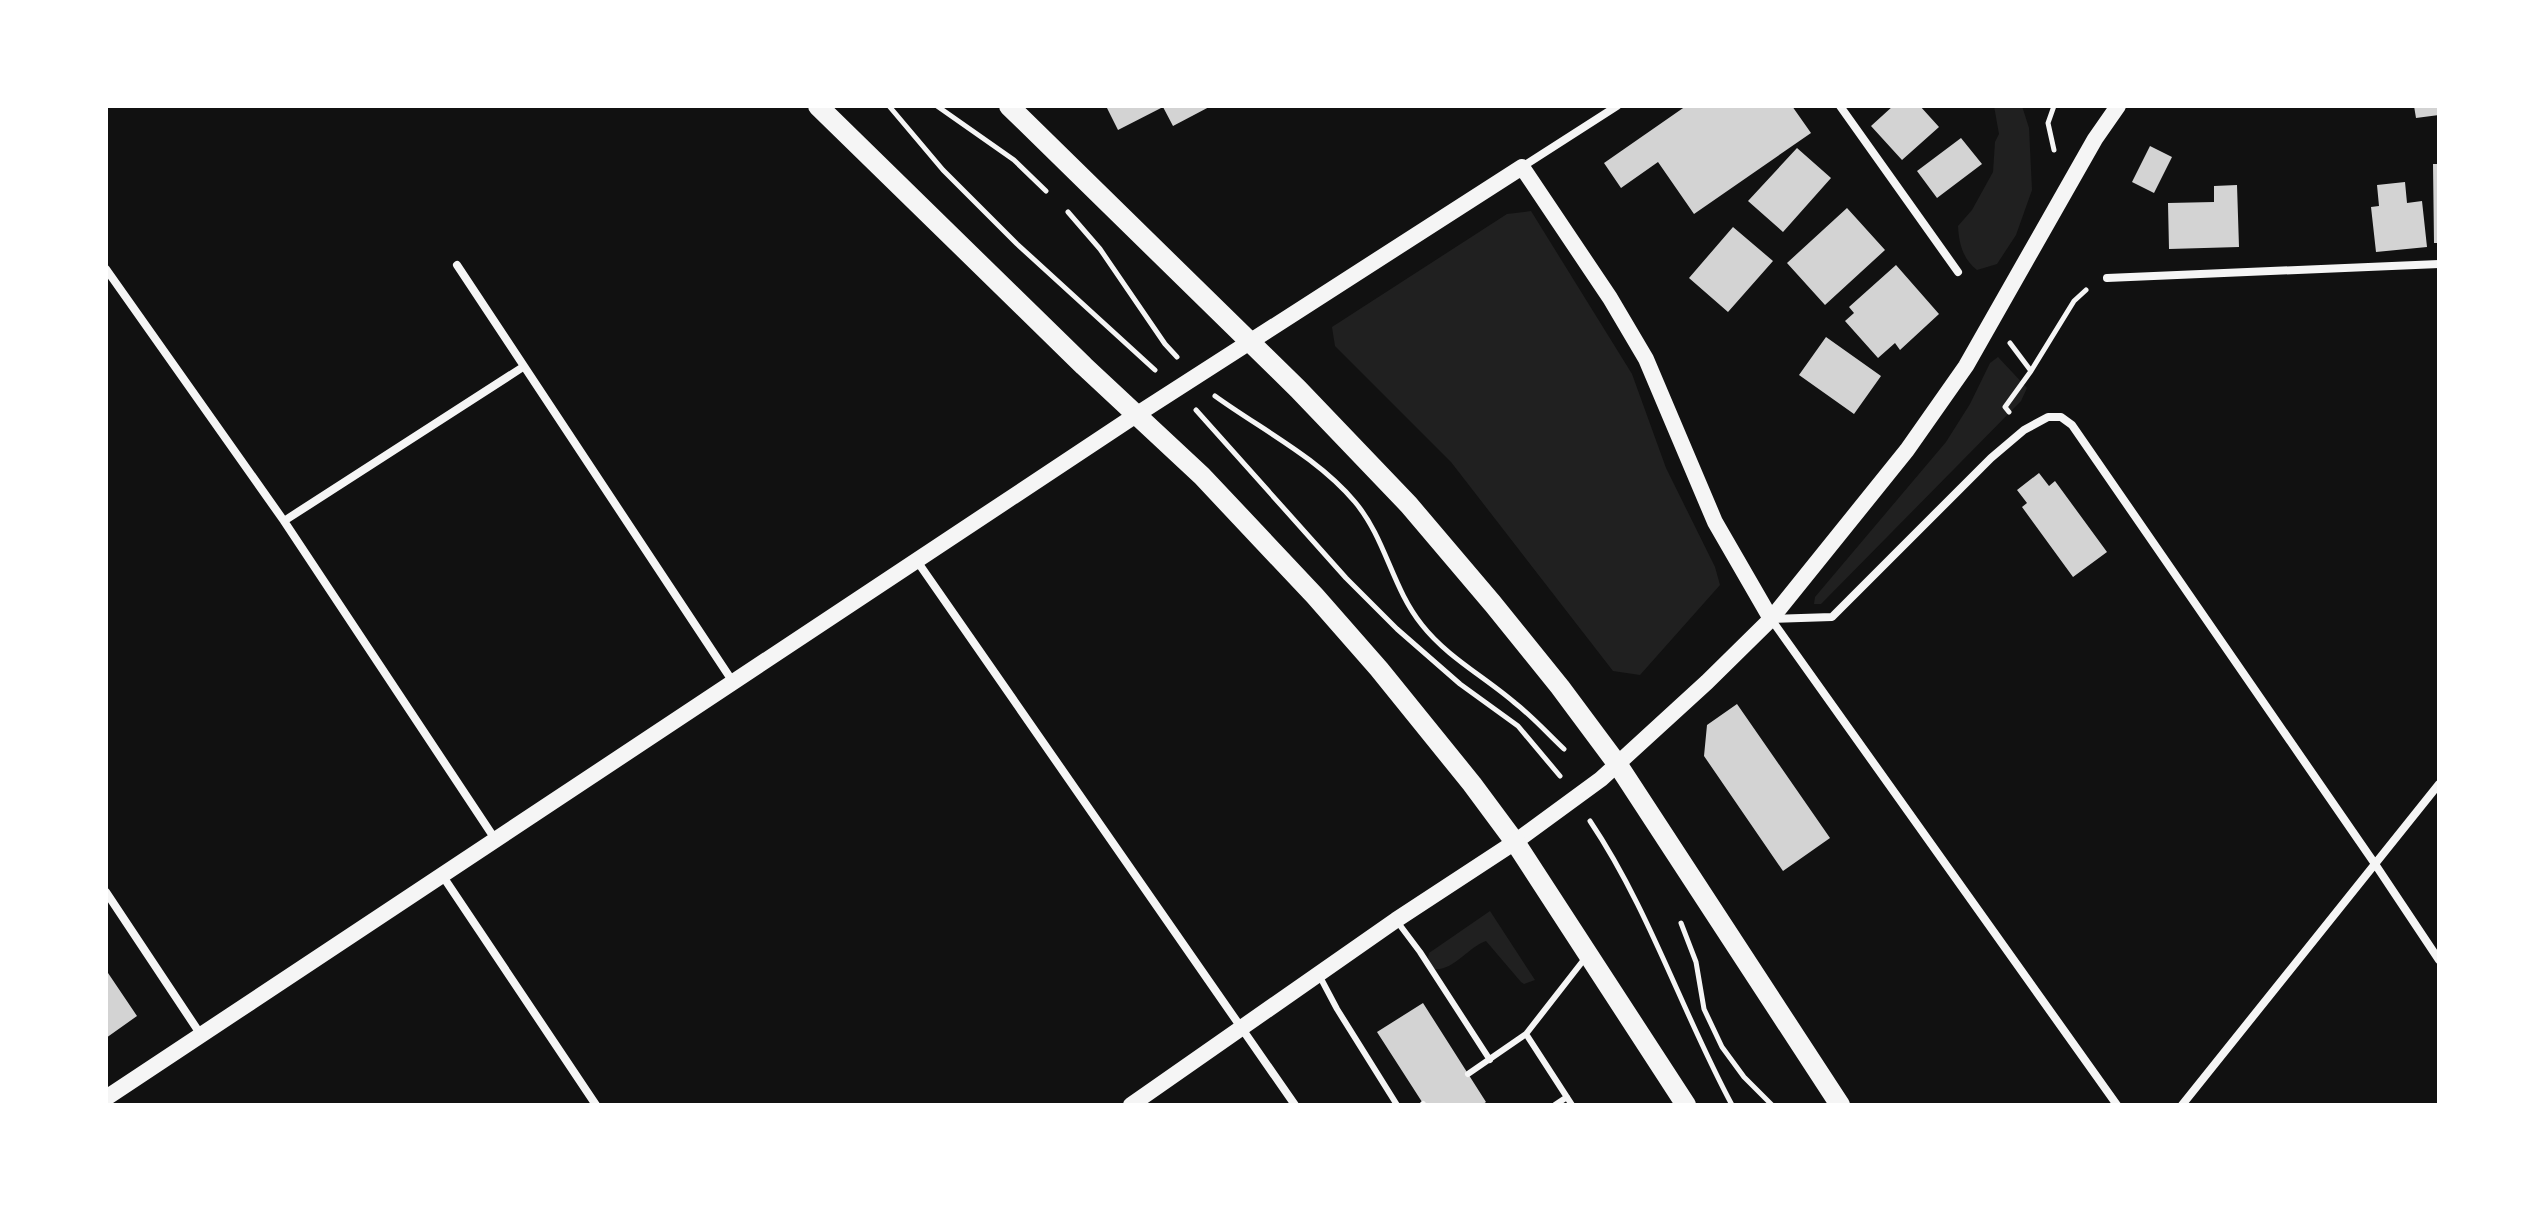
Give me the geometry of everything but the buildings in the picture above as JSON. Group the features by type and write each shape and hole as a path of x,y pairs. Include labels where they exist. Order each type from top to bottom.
{"main road":[{"path":"818,106 1202,476 1315,596 1425,725 1515,842 1686,1105"},
{"path":"1009,106 1298,389 1409,505 1551,675 1618,765 1840,1105"},
{"path":"1131,1105 1396,920 1515,842 1592,785 1618,765 1771,619 1907,450 1966,366 2095,139 2118,106"},
{"path":"106,1098 1136,415 1522,167 1610,298 1646,359 1715,522 1771,619"}],"street":[{"path":"1522,167 1617,106"},
{"path":"1840,106 1958,272"},
{"path":"2107,278 2439,264"},
{"path":"457,265 733,683"},
{"path":"106,269 284,521 495,840"},
{"path":"284,521 523,367"},
{"path":"1771,619 1832,617 1991,458 2024,430 2048,417 2061,417 2072,425 2439,960"},
{"path":"917,561 1295,1105"},
{"path":"1771,619 2117,1105"},
{"path":"2182,1105 2439,784"},
{"path":"442,875 596,1105"},
{"path":"106,892 201,1035"}],"lane":[{"path":"1396,920 1490,1060"},
{"path":"1468,1074 1526,1034 1588,954"},
{"path":"1319,975 1397,1105"},
{"path":"1526,1034 1572,1105"},
{"path":"1555,1105 1567,1097"}],"path":[{"path":"937,106 1014,160 1047,192"},
{"path":"1058,203 1100,249 1165,344 1208,391 1310,460 1355,503 1381,542 1399,587 1421,624 1444,648 1527,713 1565,750 1592,785"},
{"path":"2005,407 2074,301 2089,286 2107,278"},
{"path":"1680,920 1696,962 1704,1009 1722,1047 1744,1077 1772,1105"}],"shaded area":[{"path":"1994,106 2022,106 2029,128 2032,190 2016,235 1997,264 1977,270 1963,251 1958,226 1972,210 1993,172 1995,142 1999,134"},
{"path":"1531,211 1632,374 1666,468 1715,567 1720,585 1640,675 1613,671 1451,462 1335,346 1332,327 1507,214"},
{"path":"1998,357 2027,388 2021,401 1821,604 1814,604 1815,597 1946,442 1970,404 1990,363"},
{"path":"1490,911 1535,980 1524,984 1521,982 1486,941 1447,967 1433,969 1429,953"}]}
